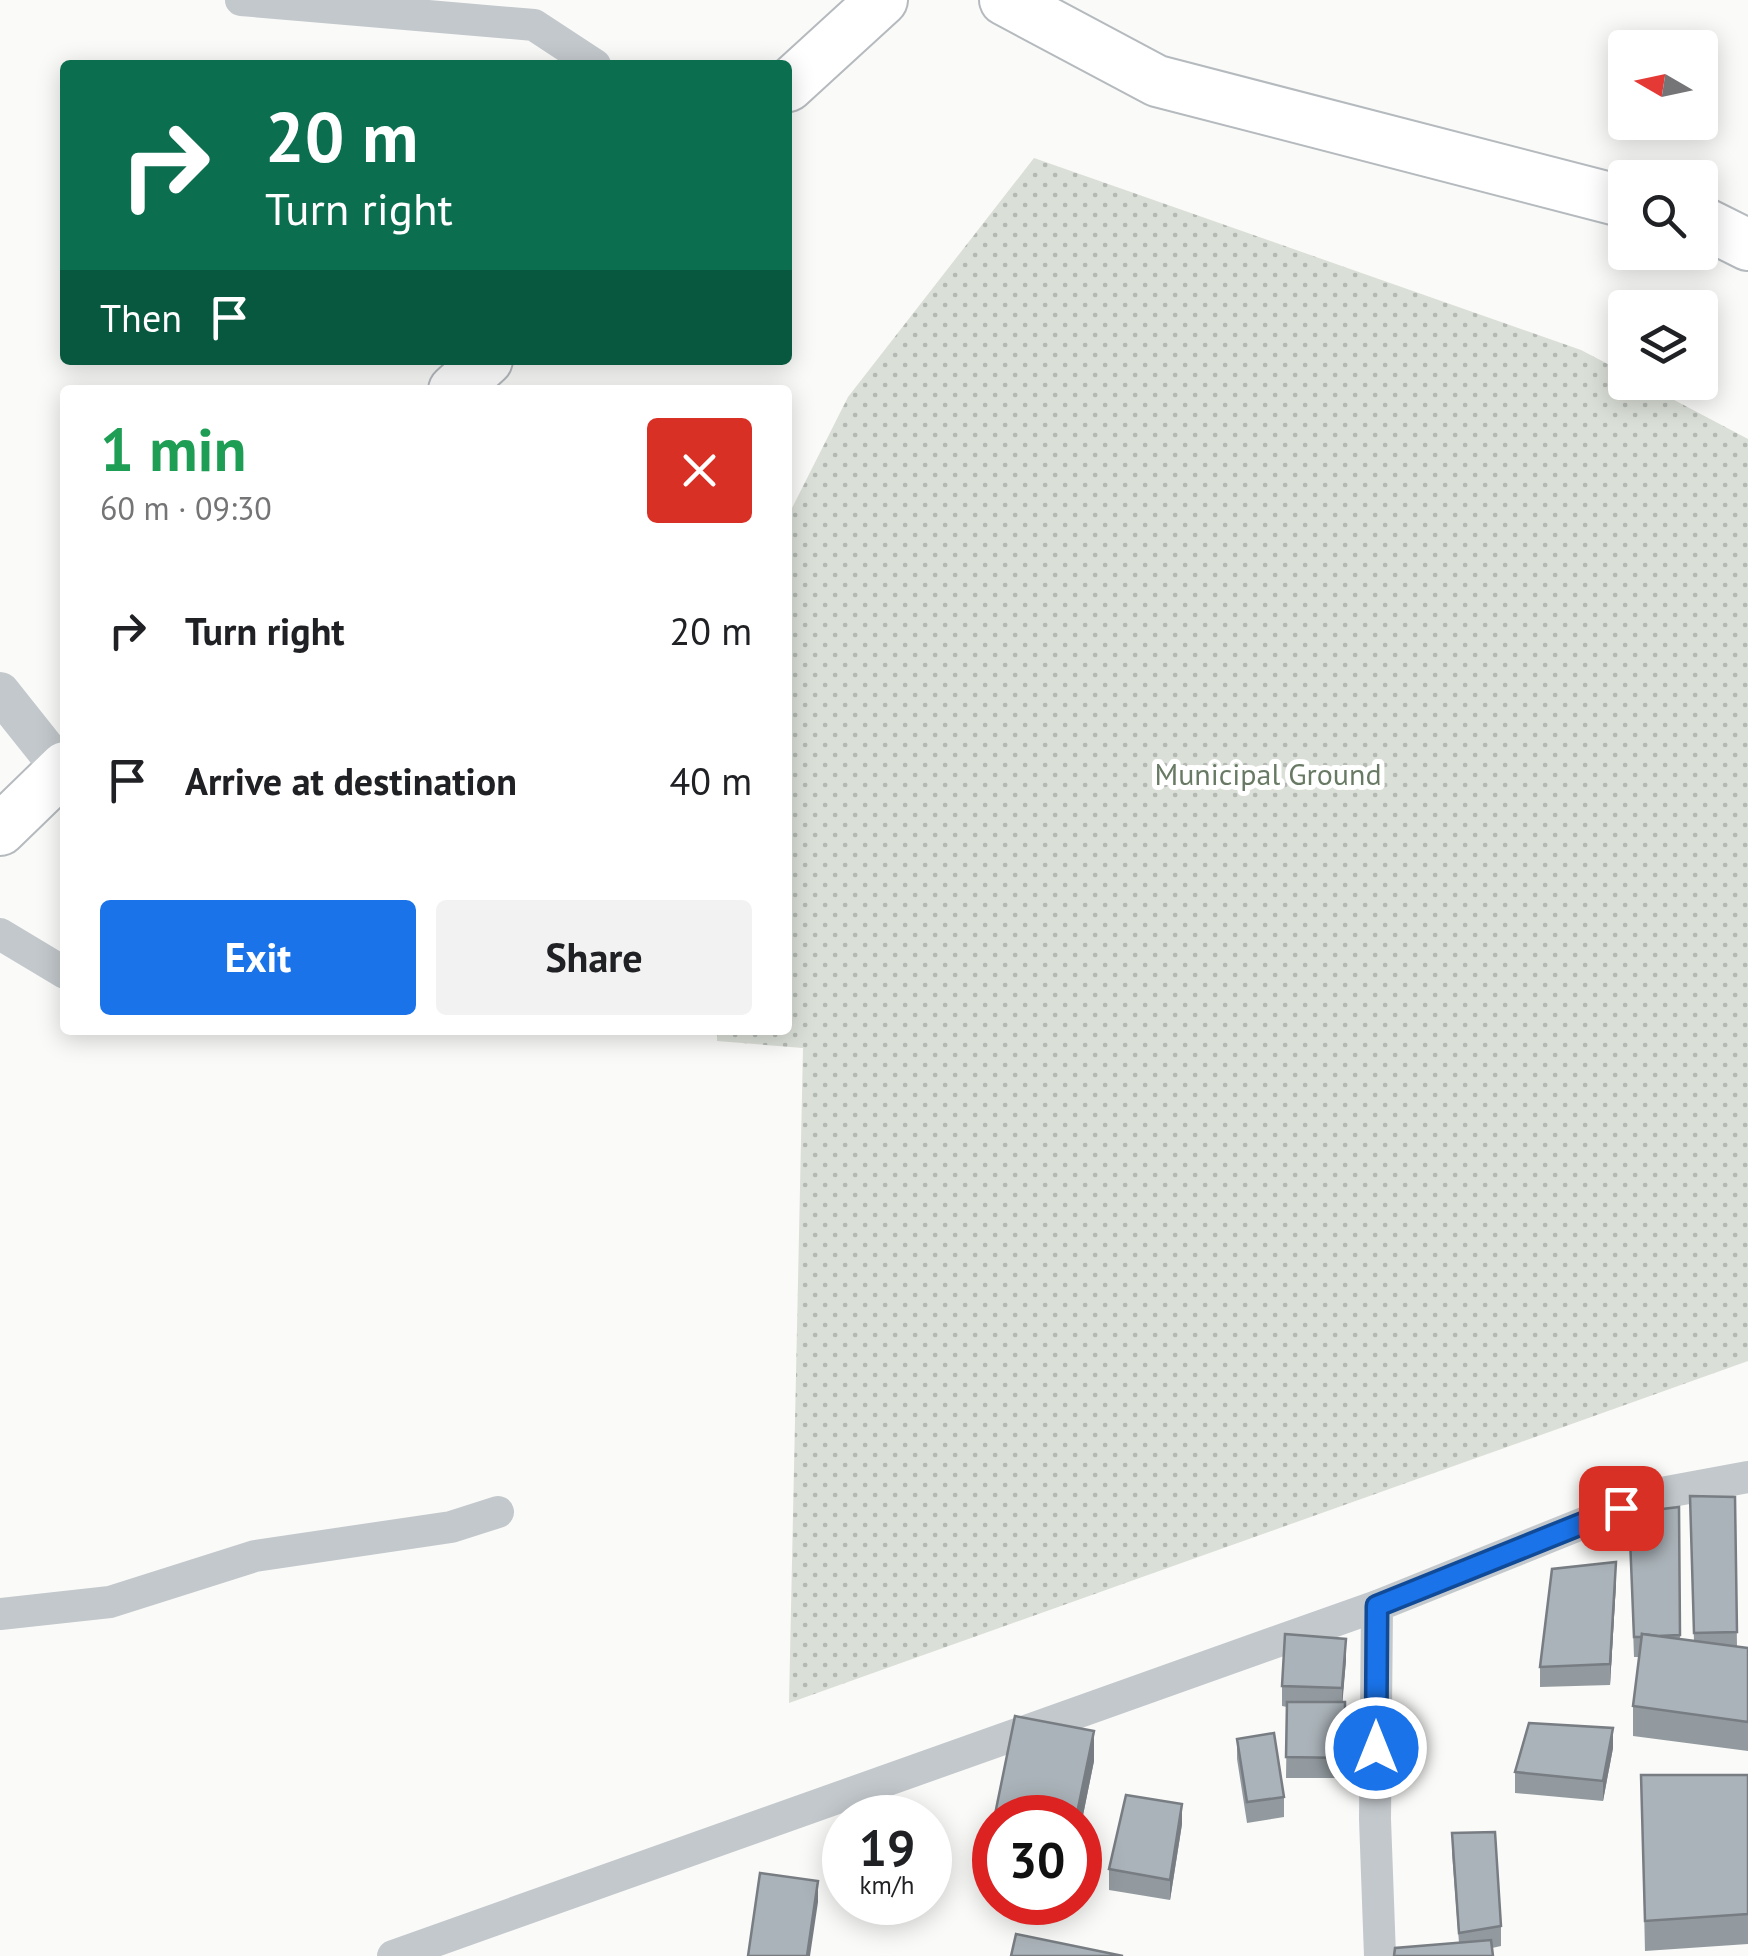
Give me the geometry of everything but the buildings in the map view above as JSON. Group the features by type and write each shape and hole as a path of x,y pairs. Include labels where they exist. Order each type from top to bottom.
{"main road":[{"path":"792,82 882,0"},
{"path":"1005,0 1156,82 1608,198"},
{"path":"1718,230 1748,246"},
{"path":"460,385 482,365"},
{"path":"0,830 60,771"}],"street":[{"path":"240,0 534,25 587,60"},
{"path":"0,692 60,764"},
{"path":"0,934 60,970"},
{"path":"394,1956 1377,1606 1656,1494 1748,1476"},
{"path":"0,1614 110,1602 255,1556 451,1527 498,1512"},
{"path":"1377,1606 1375,1819 1380,1956"}],"green space":[{"name":"Municipal Ground","path":"1034,158 1581,350 1608,364 1608,400 1674,400 1748,439 1748,1361 789,1703 803,1048 717,1041 717,1035 792,1035 792,508 848,397"}],"route":[{"path":"1376,1748 1377,1606 1621,1508"}]}
